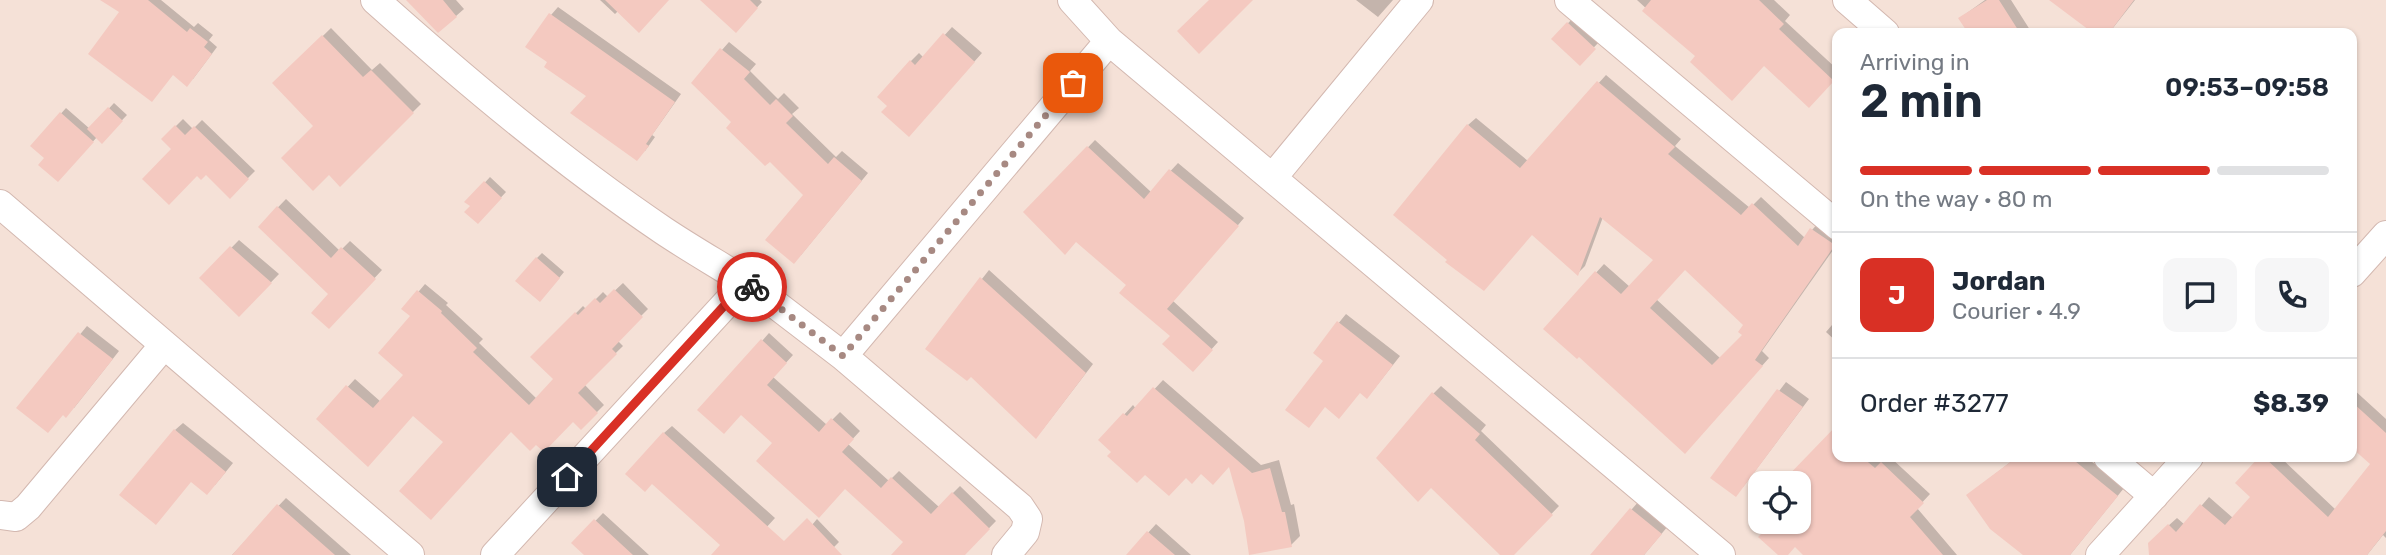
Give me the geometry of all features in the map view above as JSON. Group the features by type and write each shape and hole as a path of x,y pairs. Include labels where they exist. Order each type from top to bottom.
{"street":[{"path":"375,0 441,60 582,172 665,232 746,282 843,356 1020,507 1028,519 1025,532 1006,555"},
{"path":"1072,0 1109,41 1721,555"},
{"path":"1273,177 1419,0"},
{"path":"1569,0 1832,221"},
{"path":"1847,0 1879,28"},
{"path":"843,356 1109,41"},
{"path":"0,204 410,555"},
{"path":"2357,267 2386,235"},
{"path":"495,555 746,282"},
{"path":"0,515 16,517 28,507 164,345"},
{"path":"2114,462 2154,496"},
{"path":"2100,555 2185,462"}],"shaded area":[{"path":"0,0 2386,0 2386,555 0,555"}],"building":[{"path":"100,0 148,0 187,32 190,28 208,42 204,47 212,54 187,87 173,75 152,102 88,54 119,12"},
{"path":"406,0 443,0 457,17 438,33"},
{"path":"605,0 669,0 639,33"},
{"path":"700,0 750,0 758,8 736,33"},
{"path":"1209,0 1253,0 1199,54 1177,31"},
{"path":"1651,0 1759,0 1784,24 1779,29 1832,79 1832,83 1809,108 1764,66 1732,101 1690,62 1695,56 1642,11"},
{"path":"1987,0 1999,0 2017,28 1965,28 1958,18"},
{"path":"2049,0 2134,0 2113,28 2086,28"},
{"path":"549,13 675,102 637,161 570,113 586,96 544,67 547,62 525,47"},
{"path":"1567,22 1596,49 1580,66 1551,39"},
{"path":"943,33 975,62 909,137 881,112 887,106 877,97 910,60 915,65"},
{"path":"322,35 363,77 371,70 414,113 340,187 329,175 313,191 281,158 313,126 272,83"},
{"path":"720,48 750,72 744,79 770,105 776,99 793,116 786,123 828,164 834,157 862,181 794,264 765,240 803,195 770,162 765,166 726,128 731,122 691,83"},
{"path":"1597,81 1675,147 1668,154 1741,215 1752,203 1798,246 1810,228 1832,243 1832,249 1755,360 1763,366 1685,454 1579,357 1577,359 1543,329 1595,271 1621,294 1653,260 1600,217 1578,276 1532,235 1484,291 1445,262 1447,260 1393,215 1467,124 1520,168","holes":["1685,270 1743,325 1738,332 1742,335 1712,365 1650,308"]},
{"path":"108,107 123,121 102,144 87,129"},
{"path":"60,112 94,142 58,182 38,165 44,158 30,146"},
{"path":"175,125 185,135 194,126 249,179 230,199 206,175 201,180 197,176 169,205 142,179 171,149 161,139"},
{"path":"1087,146 1144,199 1169,169 1239,226 1167,309 1213,350 1193,372 1162,344 1170,336 1119,293 1126,285 1076,242 1065,255 1023,212"},
{"path":"484,181 502,198 478,224 464,212 470,206 464,202"},
{"path":"277,206 331,258 341,247 376,279 329,329 311,313 328,294 258,227"},
{"path":"230,246 272,283 239,317 199,278"},
{"path":"536,257 560,278 540,302 515,281"},
{"path":"980,277 1086,373 1036,439 971,377 967,381 925,349"},
{"path":"614,289 643,317 612,349 617,354 578,393 598,413 581,430 573,422 544,452 536,445 530,451 511,432 431,520 399,491 443,442 413,416 368,467 316,419 346,385 373,408 403,375 378,353 410,316 401,309 417,290 442,311 441,313 477,348 473,352 529,405 553,379 530,357 575,312 578,315 595,298 600,303"},
{"path":"1337,321 1393,365 1367,399 1360,393 1339,419 1325,407 1309,428 1285,410 1323,361 1313,353"},
{"path":"78,332 113,359 66,418 63,415 48,433 16,408"},
{"path":"761,339 787,363 767,385 819,432 831,418 854,439 842,452 881,488 891,477 931,514 952,492 990,529 965,555 891,555 903,542 845,489 819,518 756,461 772,443 741,415 724,434 697,410"},
{"path":"1153,387 1252,473 1270,468 1282,512 1285,512 1292,547 1249,555 1244,521 1229,467 1213,485 1201,474 1192,484 1186,478 1169,496 1145,475 1137,483 1107,456 1111,452 1098,440 1123,413 1127,416"},
{"path":"1777,389 1803,407 1755,471 1748,471 1748,481 1736,497 1710,478"},
{"path":"1432,392 1480,434 1475,440 1553,515 1514,555 1500,555 1431,488 1418,502 1376,458"},
{"path":"2357,407 2386,433 2386,531 2367,555 2149,555 2148,543 2168,524 2176,532 2200,504 2225,525 2250,497 2235,483 2254,462 2269,462 2328,517 2370,464 2357,452"},
{"path":"174,429 226,472 207,495 191,482 156,525 119,495"},
{"path":"1832,430 1832,462 1868,462 1875,468 1881,462 1924,503 1910,517 1943,555 1803,555 1795,547 1788,555 1778,555 1758,537 1761,534 1811,534 1811,471 1793,471"},
{"path":"663,432 784,541 807,518 842,555 711,555 720,545 652,484 645,492 625,474"},
{"path":"2010,462 2076,462 2118,496 2070,555 2023,555 1990,529 1966,495"},
{"path":"277,504 335,555 232,555"},
{"path":"1630,508 1662,534 1644,555 1590,555"},
{"path":"594,519 633,555 584,555 571,543"},
{"path":"1147,531 1175,555 1126,555"}],"way so far":[{"path":"752,287 843,356 1073,83"}],"route":[{"path":"567,477 746,282 752,287"}]}
